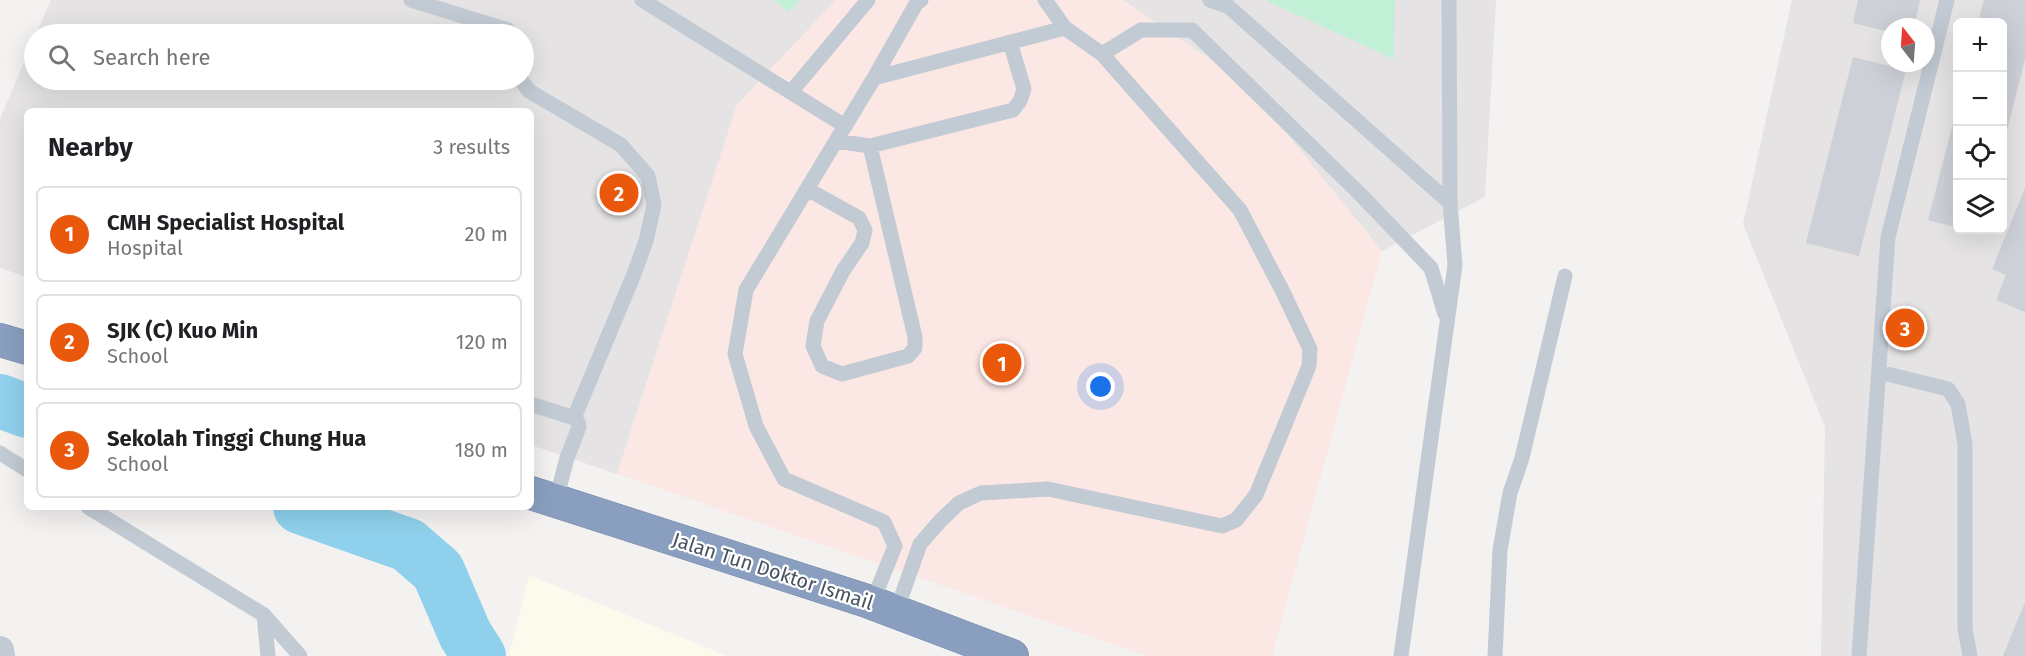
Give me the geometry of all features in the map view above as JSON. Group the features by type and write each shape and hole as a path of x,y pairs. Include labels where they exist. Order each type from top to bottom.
{"highway":[{"path":"0,340 24,347"},
{"name":"Jalan Tun Doktor Ismail","path":"544,497 884,607 997,653"}],"street":[{"path":"0,650 1,656"}],"lane":[{"path":"411,0 488,24"},
{"path":"642,0 845,126"},
{"path":"791,92 868,0"},
{"path":"884,607 895,546 884,522 784,479 756,426 735,354 746,291 874,78 915,4 921,0"},
{"path":"884,607 920,544 959,503 981,493 1048,489 1222,526 1236,520 1256,495 1309,366 1310,349 1240,210 1102,54 1065,28 1045,0"},
{"path":"1210,0 1229,7 1450,203"},
{"path":"1401,656 1455,265 1450,203 1449,0"},
{"path":"1858,656 1888,237 1947,0"},
{"path":"874,78 1065,28"},
{"path":"1102,54 1141,30 1192,30 1359,193 1431,268 1447,320"},
{"path":"836,141 870,146 1013,110 1020,101 1024,89 1010,42"},
{"path":"528,90 621,145 648,176 654,205 646,241 634,274 574,418"},
{"path":"807,189 860,218 865,230 862,243 843,271 817,321 813,346 822,366 842,374 908,356 915,348 915,337 870,146"},
{"path":"1495,656 1500,550 1510,493 1522,458 1565,276"},
{"path":"1879,372 1948,389 1958,404 1965,444 1965,629 1970,656"},
{"path":"534,405 574,418 579,427 567,458 544,497"},
{"path":"0,453 24,468"},
{"path":"93,510 264,615 300,656"},
{"path":"264,615 268,656"}],"shaded area":[{"path":"51,0 836,0 737,105 617,474 534,446 534,108 24,108 24,276 0,268 0,119 24,62 24,90 534,90 534,24 40,24"},
{"path":"836,0 1123,0 1247,85 1382,251 1272,656 1147,656 617,474 737,105"},
{"path":"1123,0 1496,0 1485,197 1382,251 1247,85"},
{"path":"1792,0 2025,0 2025,656 1821,656 1825,427 1743,224"},
{"path":"529,575 727,656 509,656"}],"green space":[{"path":"773,0 800,0 789,12"},
{"path":"1265,0 1395,0 1394,59"}],"building":[{"path":"1858,0 1920,0 1916,18 1881,18 1881,30 1853,23"},
{"path":"1984,0 2025,0 2025,60 2007,130 2007,18 1979,18"},
{"path":"1853,57 1881,64 1881,72 1905,72 1859,256 1806,243"},
{"path":"1953,123 1953,227 1928,220"},
{"path":"2025,188 2025,312 1996,300 2006,275 1992,269"},
{"path":"2025,602 2025,656 2003,656"}],"waterway":[{"path":"0,401 24,410"},
{"path":"309,510 408,545 438,571 465,634 479,656"}],"place":[{"name":"SJK (C) Kuo Min","path":"619,193"},
{"name":"Sekolah Tinggi Chung Hua","path":"1905,328"},
{"name":"CMH Specialist Hospital","path":"1002,363"}]}
